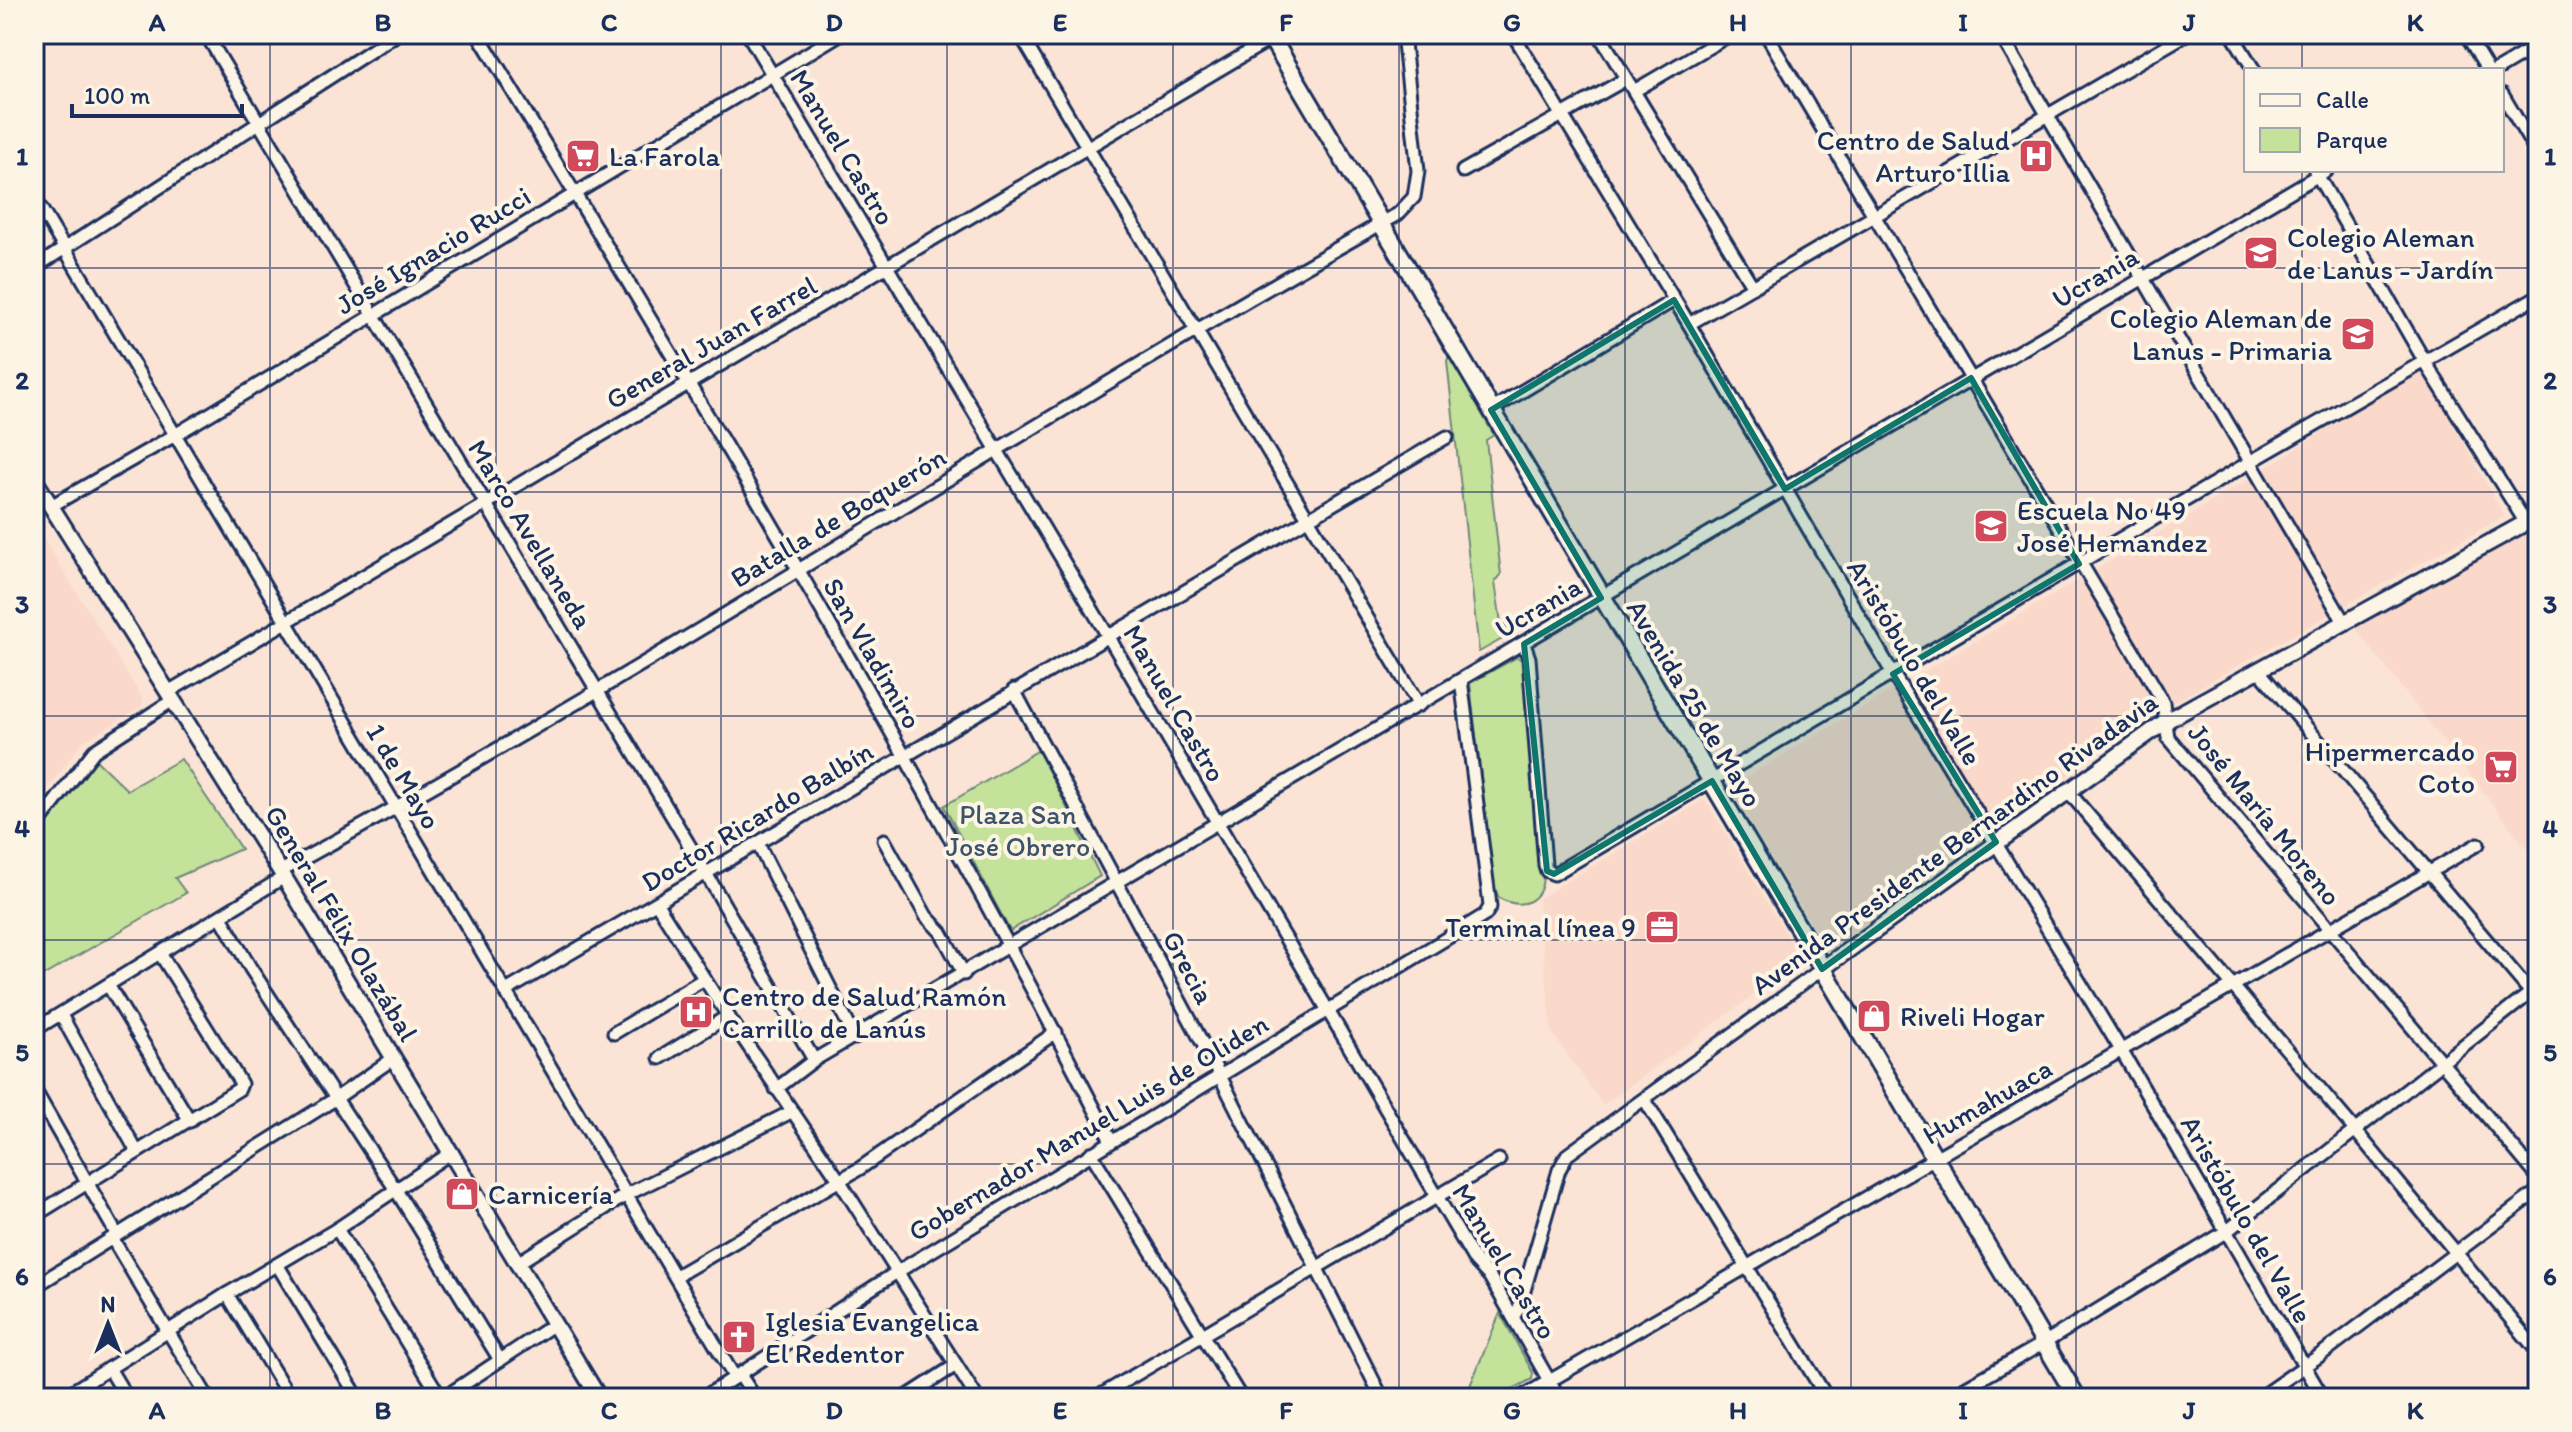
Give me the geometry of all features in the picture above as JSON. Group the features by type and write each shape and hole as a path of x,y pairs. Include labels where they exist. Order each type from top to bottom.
{"main road":[{"name":"Avenida 25 de Mayo","path":"1273,35 1601,598 2077,1398"}],"street":[{"name":"Marco Avellaneda","path":"206,34 814,1060"},
{"path":"34,268 397,34"},
{"name":"San Vladimiro","path":"478,34 905,755 1056,1032 1111,1141"},
{"name":"Manuel Castro","path":"748,34 1108,636 1475,1261 1490,1277 1559,1398"},
{"name":"José Ignacio Rucci","path":"51,506 175,435 840,34"},
{"path":"1020,34 1419,705"},
{"name":"Batalla de Boquerón","path":"34,1030 161,955 283,874 1398,214 1414,197 1418,171 1403,34"},
{"name":"Aristóbulo del Valle","path":"1513,34 1689,324 1893,674 2121,1050 2323,1398"},
{"path":"1599,34 1753,287"},
{"path":"1634,91 1731,34"},
{"name":"José María Moreno","path":"1766,34 2157,691 2163,703 2168,737 2538,1177"},
{"path":"2000,34 2344,622"},
{"path":"1689,324 2187,34"},
{"path":"2232,34 2253,68"},
{"path":"2466,34 2487,68"},
{"name":"General Juan Farrel","path":"34,829 94,751 170,696 285,622 1273,35"},
{"path":"2499,68 2538,45"},
{"path":"1463,171 1626,79"},
{"path":"2504,97 2538,155"},
{"path":"2320,172 2425,362 2532,520"},
{"name":"Ucrania","path":"776,1089 814,1060 2320,172"},
{"name":"1 de Mayo","path":"34,197 626,1195 738,1376 755,1398"},
{"path":"1524,644 1529,658 1547,871 1554,874 2250,462 2538,296"},
{"path":"1491,410 1674,300"},
{"name":"Doctor Ricardo Balbín","path":"506,991 1447,437"},
{"name":"General Félix Olazábal","path":"34,479 283,874 599,1398"},
{"name":"Avenida Presidente Bernardino Rivadavia","path":"1513,1317 1519,1308 1563,1161 1572,1151 2166,721 2532,520"},
{"path":"1947,1398 2044,1343 2227,1231 2441,1061 2535,993 2259,671"},
{"name":"Gobernador Manuel Luis de Oliden","path":"711,1396 897,1272 1485,915 1490,907 1489,897 1461,680"},
{"name":"Grecia","path":"1014,690 1219,1074 1382,1398"},
{"path":"2067,790 2538,1352"},
{"path":"884,840 926,916 941,932 964,974"},
{"path":"758,844 855,1038"},
{"name":"Humahuaca","path":"1520,1398 2478,844"},
{"path":"657,904 791,1112 839,1180 977,1398"},
{"path":"221,917 396,1190 500,1360"},
{"path":"34,1216 239,1089 241,1084 161,955"},
{"path":"614,1033 704,979"},
{"path":"108,985 190,1121"},
{"path":"61,1015 137,1152"},
{"path":"660,1058 728,1016"},
{"path":"676,1276 839,1180 1056,1032"},
{"path":"34,1287 335,1099 394,1058"},
{"path":"34,1089 167,1332 208,1398"},
{"path":"1645,1100 1827,1398"},
{"path":"516,1264 626,1195 791,1112"},
{"path":"62,1398 337,1229 452,1152"},
{"path":"1091,1153 1241,1398"},
{"path":"1096,1398 1499,1160"},
{"path":"2259,1398 2538,1191"},
{"path":"337,1229 442,1398 553,1325"},
{"path":"278,1266 358,1398"},
{"path":"227,1294 290,1398"},
{"path":"905,1398 956,1365"},
{"path":"109,1368 127,1398"}],"highlighted area":[{"path":"1674,300 1785,489 1971,378 2079,564 1893,674 1996,842 1822,969 1712,781 1554,874 1547,871 1524,644 1601,598 1491,410"}],"shaded area":[{"path":"2422,367 2504,516 2147,717 1828,951 1729,787 2248,480"},
{"path":"34,524 143,699 141,707 82,742 34,807"},
{"name":"Hipermercado Coto","path":"2538,528 2538,858 2536,860 2354,626"},
{"name":"Terminal línea 9","path":"1705,799 1799,955 1798,963 1603,1105 1552,1033 1538,899"}],"green space":[{"path":"1449,356 1494,435 1486,440 1501,575 1495,582 1501,623 1513,633 1479,652 1447,361"},
{"path":"1517,657 1525,662 1543,874 1540,891 1535,897 1516,904 1499,898 1493,884 1470,683"},
{"name":"Plaza San José Obrero","path":"1039,750 1100,876 1010,931 944,806"},
{"path":"181,759 241,849 175,878 186,893 34,981 34,842 96,760 127,790"},
{"path":"1500,1313 1533,1373 1532,1379 1496,1398 1465,1398"}],"place":[{"name":"La Farola","path":"583,156"},
{"name":"Centro de Salud Arturo Illia","path":"2036,156"},
{"name":"Colegio Aleman de Lanus - Jardín","path":"2261,253"},
{"name":"Colegio Aleman de Lanus - Primaria","path":"2358,334"},
{"name":"Escuela No 49 José Hernandez","path":"1991,526"},
{"name":"Hipermercado Coto","path":"2501,767"},
{"name":"Terminal línea 9","path":"1662,927"},
{"name":"Centro de Salud Ramón Carrillo de Lanús","path":"696,1012"},
{"name":"Riveli Hogar","path":"1874,1016"},
{"name":"Carnicería","path":"462,1194"},
{"name":"Iglesia Evangelica El Redentor","path":"739,1337"}]}
